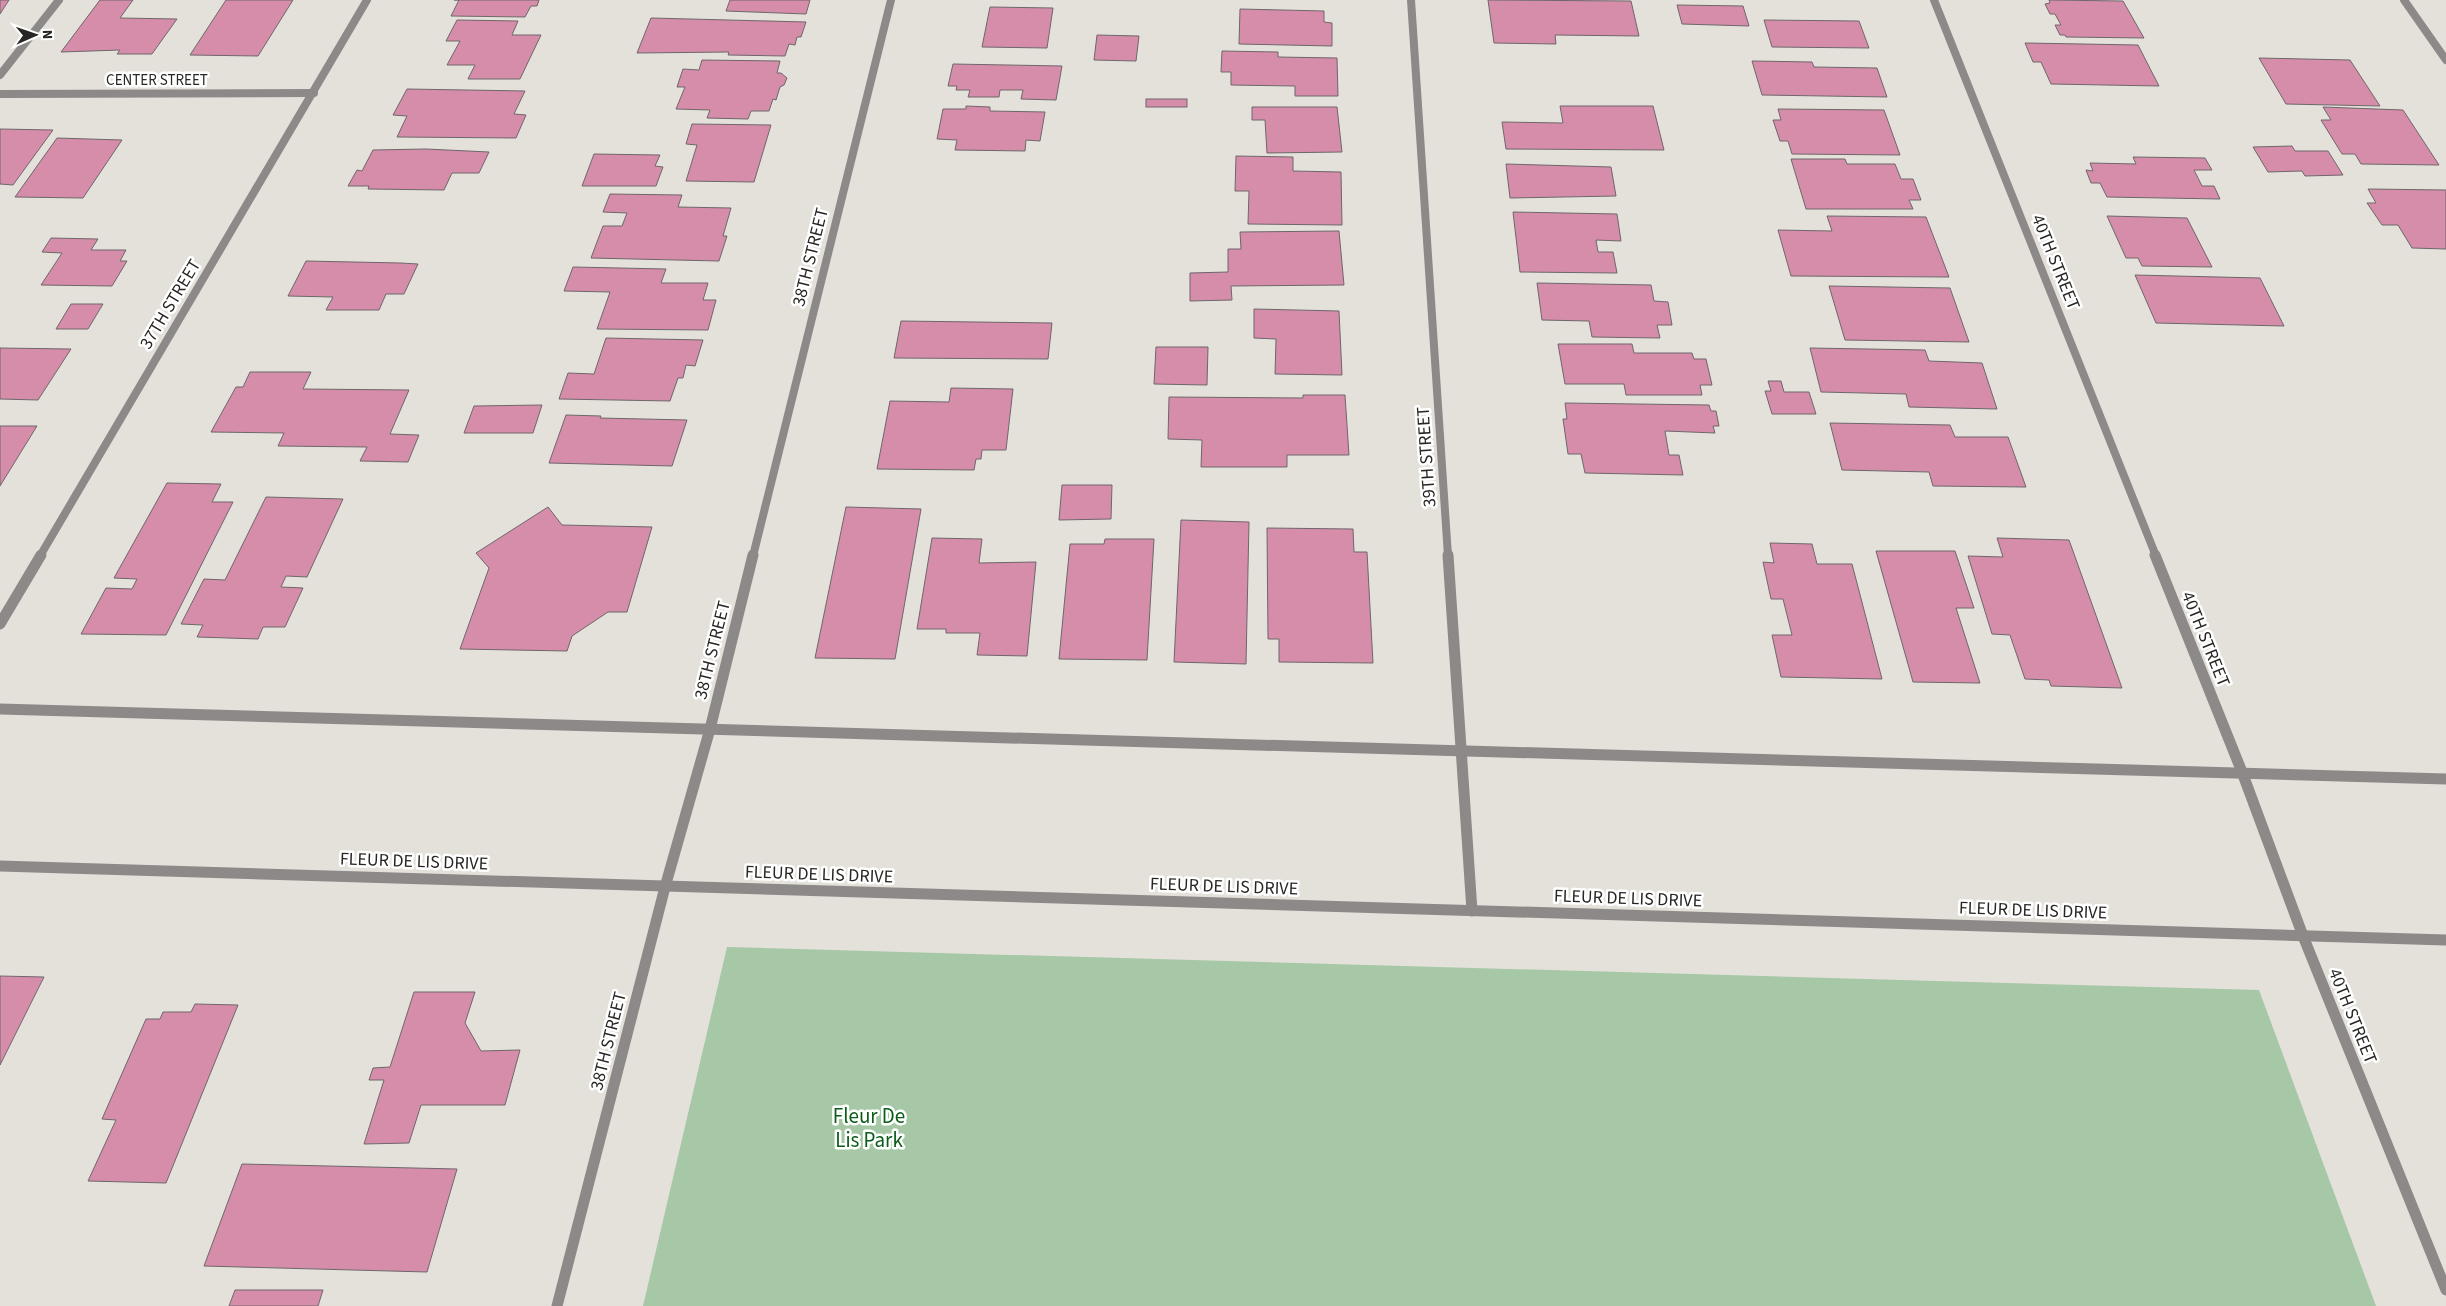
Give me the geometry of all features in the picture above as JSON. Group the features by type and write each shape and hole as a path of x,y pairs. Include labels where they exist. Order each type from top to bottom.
{"street":[{"path":"0,75 59,0"},
{"name":"37TH STREET","path":"0,624 367,0"},
{"name":"38TH STREET","path":"557,1306 664,887 710,729 891,0"},
{"name":"39TH STREET","path":"1411,0 1472,911"},
{"name":"40TH STREET","path":"1934,0 2446,1290"},
{"path":"2404,0 2446,60"},
{"name":"CENTER STREET","path":"0,94 314,93"},
{"path":"0,709 2446,779"},
{"name":"FLEUR DE LIS DRIVE","path":"0,866 2446,940"}],"green space":[{"name":"Fleur De Lis Park","path":"727,947 2259,990 2376,1306 643,1306"}],"building":[{"path":"0,0 9,0 0,14"},
{"path":"100,0 133,0 120,18 177,19 152,54 117,54 120,50 61,52"},
{"path":"226,0 293,0 258,56 190,55"},
{"path":"459,0 539,0 537,6 531,6 525,17 451,16"},
{"path":"730,0 810,0 806,14 726,11"},
{"path":"1488,0 1631,1 1639,36 1555,35 1556,44 1494,43"},
{"path":"2049,0 2123,1 2144,38 2066,37 2065,35 2060,35 2055,25 2061,25 2055,14 2050,14 2045,4 2050,3"},
{"path":"1677,5 1743,6 1749,26 1682,24"},
{"path":"990,7 1053,8 1047,48 982,47"},
{"path":"1240,9 1324,11 1324,22 1332,23 1332,46 1239,44"},
{"path":"651,18 806,22 801,37 797,37 795,45 789,44 785,56 728,55 729,52 637,53"},
{"path":"457,20 518,21 512,35 541,35 520,79 468,79 475,65 447,65 460,41 446,41"},
{"path":"1764,20 1859,21 1869,48 1772,47"},
{"path":"1097,35 1139,36 1136,61 1094,60"},
{"path":"2025,43 2138,45 2159,86 2051,84 2041,62 2033,62"},
{"path":"1222,51 1278,52 1278,57 1337,58 1338,96 1295,96 1295,86 1231,85 1231,72 1221,72"},
{"path":"2259,58 2350,60 2380,106 2286,104"},
{"path":"702,60 780,61 777,73 781,73 787,78 784,85 780,87 776,100 773,99 769,111 751,111 748,119 707,118 710,110 676,109 685,87 677,87 683,69 699,70"},
{"path":"1752,61 1812,62 1814,67 1877,68 1887,97 1762,95"},
{"path":"953,64 1062,66 1056,100 1021,99 1023,90 1000,90 999,97 968,97 970,90 956,90 957,86 948,86"},
{"path":"407,89 525,91 514,114 526,115 516,138 397,137 407,116 393,115"},
{"path":"1146,99 1187,99 1187,107 1146,107"},
{"path":"966,106 990,107 990,111 1045,112 1040,141 1026,140 1025,151 955,150 957,140 937,139 943,109 966,109"},
{"path":"1560,106 1653,106 1664,150 1506,149 1502,122 1563,123"},
{"path":"1252,107 1337,107 1342,152 1267,153 1265,120 1252,120"},
{"path":"2323,107 2403,110 2439,165 2361,164 2355,154 2342,154 2321,120 2331,120"},
{"path":"1778,109 1884,110 1900,155 1792,154 1788,141 1780,141 1773,120 1781,120"},
{"path":"692,124 771,125 754,182 686,181 697,145 686,144"},
{"path":"0,129 53,130 13,185 0,184"},
{"path":"57,138 122,140 83,198 15,197"},
{"path":"2292,146 2295,151 2328,151 2343,175 2305,176 2302,171 2268,172 2253,147"},
{"path":"426,149 489,152 479,173 452,173 444,190 368,189 369,186 348,186 357,170 362,171 373,150"},
{"path":"594,154 660,155 655,166 663,167 656,186 582,186"},
{"path":"1236,156 1293,157 1293,171 1341,172 1342,225 1248,224 1249,191 1235,191"},
{"path":"2133,157 2205,158 2212,170 2194,170 2202,186 2214,186 2220,199 2107,197 2100,183 2091,183 2086,170 2093,171 2090,163 2136,164"},
{"path":"1791,159 1845,159 1847,164 1895,164 1901,179 1913,179 1921,200 1909,200 1913,209 1806,209"},
{"path":"1506,164 1611,167 1616,196 1510,198"},
{"path":"2368,189 2446,190 2446,249 2412,248 2398,225 2382,225 2367,203 2376,203"},
{"path":"610,194 682,195 678,207 731,208 723,236 727,236 719,261 591,258 603,226 622,226 627,213 603,212"},
{"path":"1513,212 1617,214 1621,241 1596,240 1598,252 1613,252 1617,273 1520,272"},
{"path":"1827,216 1926,217 1949,277 1791,276 1778,230 1832,231"},
{"path":"2107,216 2187,218 2212,267 2142,266 2138,258 2126,258"},
{"path":"1339,231 1344,285 1231,286 1232,300 1190,301 1190,273 1228,272 1228,249 1241,249 1240,232"},
{"path":"51,238 98,239 91,250 126,250 120,261 127,261 112,286 41,285 62,253 42,252"},
{"path":"306,261 418,264 404,294 386,294 379,310 326,310 333,297 288,296"},
{"path":"573,267 666,269 661,283 708,283 703,300 716,300 708,330 597,329 610,292 564,291"},
{"path":"2135,275 2260,278 2284,326 2156,323"},
{"path":"1537,283 1651,285 1654,301 1668,302 1672,325 1657,325 1660,338 1592,337 1589,321 1542,320"},
{"path":"1829,286 1950,288 1969,342 1845,340"},
{"path":"71,304 103,304 88,329 56,329"},
{"path":"1254,309 1339,311 1342,375 1275,374 1276,339 1254,338"},
{"path":"901,321 1052,323 1048,359 894,358"},
{"path":"606,338 703,340 695,366 686,365 683,378 678,378 670,401 559,399 568,373 594,374"},
{"path":"1558,344 1632,344 1634,353 1692,353 1694,359 1706,359 1712,385 1700,385 1702,395 1626,395 1624,384 1565,384"},
{"path":"1156,347 1208,347 1207,385 1154,384"},
{"path":"0,348 71,349 38,400 0,399"},
{"path":"1810,348 1925,350 1929,361 1982,363 1997,409 1909,407 1906,394 1821,392"},
{"path":"250,372 311,372 303,389 409,390 390,434 419,435 408,462 360,461 367,447 278,446 284,433 211,432 236,387 243,387"},
{"path":"1768,381 1781,381 1784,392 1809,392 1816,414 1772,414 1765,391 1771,391"},
{"path":"951,388 1013,389 1006,450 982,450 981,459 976,459 974,470 877,469 890,401 949,402"},
{"path":"1303,395 1345,395 1349,455 1287,455 1287,467 1201,467 1202,440 1168,439 1169,397 1303,398"},
{"path":"1565,403 1709,405 1711,411 1716,411 1719,426 1713,426 1715,433 1665,431 1669,455 1679,455 1683,475 1585,473 1581,454 1568,454 1563,419 1567,419"},
{"path":"542,405 533,433 464,433 474,406"},
{"path":"566,415 601,416 600,418 687,420 672,466 549,463"},
{"path":"1830,423 1950,425 1955,437 2008,437 2026,487 1933,486 1929,472 1842,470"},
{"path":"0,426 37,426 0,486"},
{"path":"167,483 221,484 212,502 233,502 166,635 81,634 106,588 132,589 137,579 114,578"},
{"path":"1062,485 1112,485 1111,519 1059,520"},
{"path":"266,497 343,499 307,577 286,576 281,587 303,588 285,627 263,627 258,639 197,637 203,625 181,624 204,579 225,580"},
{"path":"548,507 562,525 652,527 627,612 608,612 572,636 567,651 460,649 489,568 476,553"},
{"path":"846,507 921,509 895,659 815,658"},
{"path":"1181,520 1249,522 1246,664 1174,662"},
{"path":"1267,528 1353,529 1354,552 1367,552 1373,663 1279,662 1279,639 1268,639"},
{"path":"932,538 982,539 979,563 1036,562 1027,656 977,655 980,633 946,633 946,629 917,629"},
{"path":"1997,538 2069,540 2122,688 2051,686 2049,680 2025,679 2010,635 1992,634 1968,556 2003,557"},
{"path":"1105,539 1154,539 1147,660 1059,659 1070,544 1104,544"},
{"path":"1770,543 1812,544 1817,564 1852,564 1882,679 1781,677 1772,635 1792,635 1783,599 1771,599 1763,562 1774,563"},
{"path":"1876,551 1955,551 1974,608 1956,608 1980,683 1913,682"},
{"path":"0,976 44,977 0,1065"},
{"path":"414,992 475,992 465,1023 481,1051 520,1050 505,1105 421,1105 409,1143 364,1144 384,1080 369,1080 373,1068 390,1067"},
{"path":"195,1004 238,1005 166,1183 88,1181 116,1120 102,1119 146,1019 160,1019 163,1012 191,1012"},
{"path":"242,1164 457,1169 427,1272 204,1266"},
{"path":"235,1290 323,1290 318,1306 229,1306"}]}
